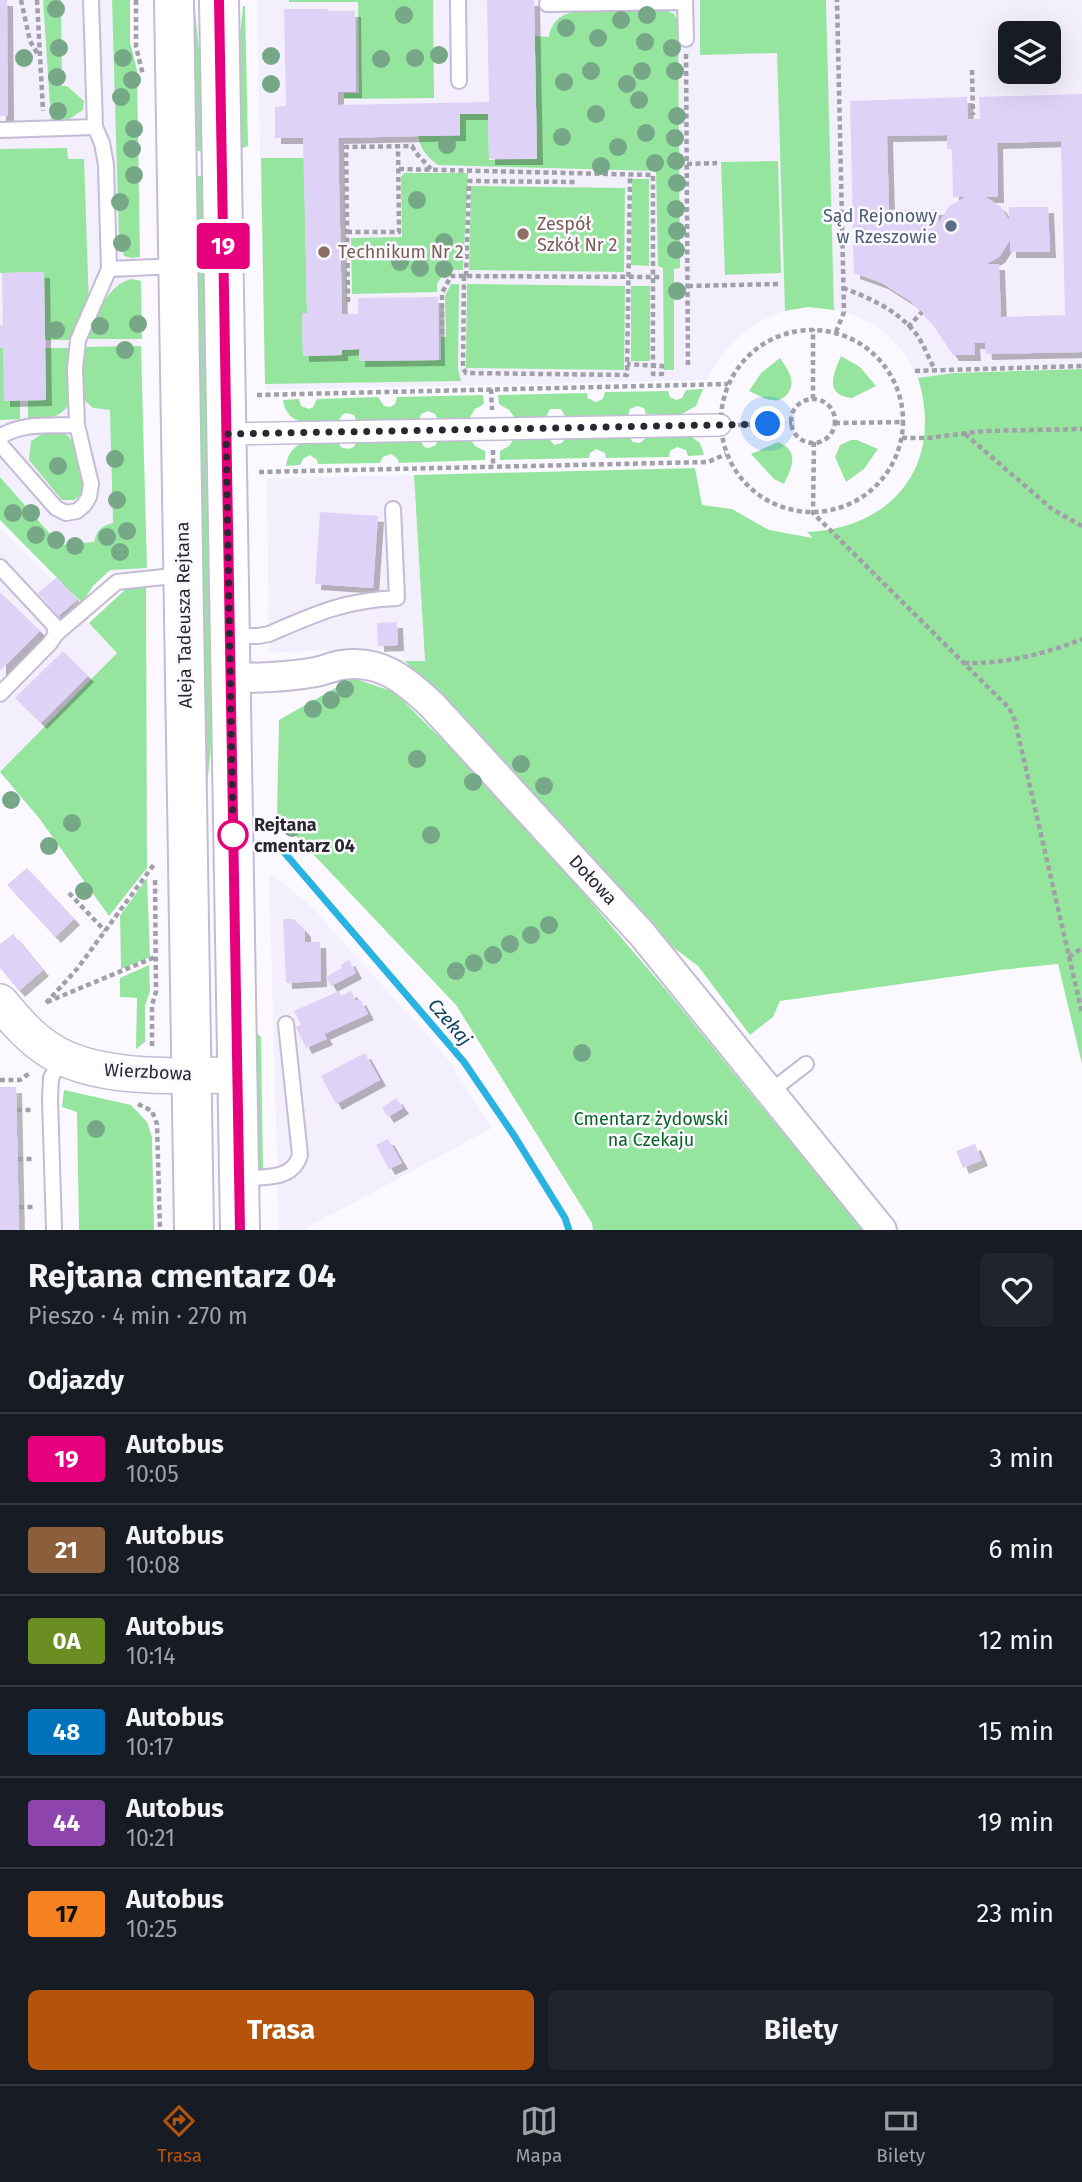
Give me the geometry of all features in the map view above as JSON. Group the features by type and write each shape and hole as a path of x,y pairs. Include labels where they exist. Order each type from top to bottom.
{"main road":[{"name":"Aleja Tadeusza Rejtana","path":"174,0 194,1230"},
{"path":"219,0 240,1230"}],"street":[{"path":"226,434 720,425"},
{"name":"Dołowa","path":"231,678 316,672 356,664 371,664 392,672 410,684 642,934 882,1230"},
{"name":"Wierzbowa","path":"13,1014 38,1041 49,1062 103,1071 191,1076 237,1075"}],"lane":[{"path":"0,444 56,508 66,513 77,511 89,497 91,484 77,425 75,369 78,340 109,269 106,165 102,143 95,127 92,0"},
{"path":"457,0 459,81"},
{"path":"547,4 685,1 686,39"},
{"path":"0,130 95,127"},
{"path":"109,269 178,266"},
{"path":"0,437 9,430 25,427 77,425"},
{"path":"230,636 258,636 331,607 372,599 397,598 393,509"},
{"path":"0,568 54,625 56,634"},
{"path":"0,694 56,634 117,582 183,575"},
{"path":"239,1178 286,1173 298,1164 300,1155 286,1024"},
{"path":"49,1062 54,1230"},
{"path":"771,1091 806,1063"}],"path":[{"path":"21,0 30,41 40,56"},
{"path":"37,0 44,129"},
{"path":"836,332 844,312 837,0"},
{"path":"686,39 688,368"},
{"path":"972,70 973,115"},
{"path":"347,232 399,232 398,146"},
{"path":"348,302 346,147 412,146 433,170"},
{"path":"687,164 717,163"},
{"path":"399,169 653,175 653,277 653,305 653,346 653,360 653,374 662,374 663,366 653,365 640,365 627,364"},
{"path":"575,182 469,181 463,368 466,373 626,375 629,175"},
{"path":"442,334 442,293 451,276 660,277"},
{"path":"688,286 779,284"},
{"path":"843,288 874,300 916,334 935,370"},
{"path":"908,327 922,312"},
{"path":"813,328 813,399"},
{"path":"813,328 836,332 859,341 878,356 892,376 901,398 904,422 894,461 880,482 861,498 838,509 813,513 786,509 761,497 740,478 726,454 720,425 721,404 728,384 742,361 762,343 787,332 813,328"},
{"path":"915,371 1082,366"},
{"path":"257,395 728,384"},
{"path":"813,399 820,400 832,409 835,424 828,437 814,442 801,439 792,424 795,408 800,403 813,399"},
{"path":"835,424 904,422"},
{"path":"720,425 792,424"},
{"path":"902,438 984,431 1082,429"},
{"path":"965,434 1052,509 1082,526"},
{"path":"814,442 813,513 1009,708 1015,721 1082,1013"},
{"path":"259,472 708,462 726,454"},
{"path":"964,663 981,663 1054,650 1082,639"},
{"path":"46,1003 77,969 155,863"},
{"path":"69,893 105,931"},
{"path":"1069,957 1082,948"},
{"path":"13,1014 155,957"},
{"path":"152,1025 152,1046"},
{"path":"0,1080 20,1080 49,1062"},
{"path":"17,1110 34,1110"},
{"path":"152,1111 158,1136 160,1230"},
{"path":"18,1159 36,1159"},
{"path":"19,1207 36,1206"}],"shaded area":[{"path":"0,0 128,0 143,570 88,575 0,476"},
{"name":"Zespół Szkół Nr 2","path":"257,0 699,0 700,55 777,52 785,311 767,317 743,332 721,355 707,380 265,390"},
{"path":"826,0 1082,0 1082,369 954,373 918,378 906,356 891,338 873,324 834,310"},
{"path":"414,475 425,662 405,661 391,649 269,652 267,478"},
{"path":"0,529 52,580 38,593 58,617 72,605 117,653 0,772"},
{"path":"269,873 308,903 447,1058 492,1128 303,1230 279,1230"}],"green space":[{"path":"43,0 61,0 62,86 67,86 84,101 83,110 69,119 51,120"},
{"path":"112,0 130,0 130,42 137,70 140,257 132,258 124,256 119,240"},
{"path":"187,0 194,0 209,151 189,151"},
{"path":"289,0 433,0 434,98 344,99 344,93 359,93 358,2"},
{"path":"700,0 826,0 834,310 808,307 785,311 777,53 700,55"},
{"path":"243,6 248,146 240,149 235,87"},
{"path":"587,9 663,9 674,14 678,22 680,268 674,269 674,370 664,370 663,268 658,266 656,171 438,165 425,153 418,136 460,136 460,114 488,114 489,160 537,159 535,36 549,37 554,24 562,16"},
{"path":"67,148 68,159 84,159 89,306 73,340 45,340 44,272 0,273 0,149"},
{"path":"261,158 304,158 307,313 302,313 303,356 341,355 342,350 359,349 360,361 441,360 441,337 446,337 445,296 451,284 459,284 458,369 461,381 265,384"},
{"path":"778,161 781,273 725,275 721,162"},
{"path":"404,173 468,173 463,270 446,270 437,284 437,292 352,294 351,238 402,237 401,177"},
{"path":"190,176 209,176 217,685 207,787 210,1007 203,1007"},
{"path":"632,179 649,179 649,266 631,265"},
{"path":"471,186 625,188 624,272 469,270"},
{"path":"131,279 141,281 142,339 86,339 109,295 122,282"},
{"path":"467,284 625,286 624,370 466,368"},
{"path":"631,286 650,286 650,361 631,361"},
{"path":"141,346 147,568 110,570 93,586 82,603 0,520 0,477 60,545 94,542 100,529 113,523 110,410 93,408 84,400 83,347"},
{"path":"0,348 3,348 20,400 20,419 0,420"},
{"path":"45,348 72,348 71,399 59,414 48,418 28,419 28,400 46,400"},
{"path":"841,356 860,367 876,386 852,398 837,393 833,382"},
{"path":"780,358 791,379 791,388 787,395 780,400 771,400 749,391 761,373"},
{"path":"1082,369 1082,1064 1058,964 780,1001 773,1017 750,1035 698,966 662,939 495,755 405,661 425,661 414,475 695,468 702,505 732,509 769,530 813,538 807,532 838,528 865,518 888,504 905,485 918,463 924,437 924,409 918,378 954,373"},
{"path":"703,389 696,406 682,414 646,414 644,408 637,406 630,409 628,415 565,416 561,409 550,409 546,417 515,418 499,404 498,395 587,393 588,398 596,402 603,399 605,392 668,391 670,397 676,400 682,398 686,390"},
{"path":"483,395 484,404 475,409 469,419 438,420 435,414 428,411 421,414 419,420 357,422 354,415 346,413 338,422 321,423 304,422 290,416 283,400 299,399 301,406 309,409 317,399 378,397 384,406 390,407 395,404 397,397"},
{"path":"45,432 65,434 74,446 84,480 81,493 74,500 62,500 29,460 31,441"},
{"path":"689,435 700,443 704,455 688,456 686,450 677,447 670,451 669,457 606,458 605,453 596,449 590,453 589,458 500,460 500,451 509,446 515,437 547,436 554,445 562,443 565,438 629,436 633,442 640,443 647,437"},
{"path":"438,438 469,438 475,446 485,451 485,460 399,463 391,454 383,457 380,463 318,464 310,455 303,459 300,465 286,466 293,450 305,443 338,441 341,447 348,449 354,447 357,440 420,439 424,447 429,448 436,445"},
{"path":"851,440 878,449 864,469 846,482 835,457 840,445"},
{"path":"778,442 792,455 784,484 774,479 751,454"},
{"path":"146,586 147,868 109,916 39,818 0,772 117,653 89,623 127,588"},
{"name":"Cmentarz żydowski na Czekaju","path":"353,678 394,692 471,768 573,881 671,996 862,1230 593,1230 592,1223 456,1005 277,816 279,720"},
{"path":"147,878 150,957 121,969 120,916"},
{"path":"149,965 150,991 145,1006 145,1042 136,1049 137,998 120,997 120,978"},
{"path":"249,1032 256,1032 261,1037 263,1170 258,1171"},
{"path":"64,1090 131,1105 147,1122 152,1137 154,1230 79,1230 77,1112 62,1107"}],"building":[{"path":"0,0 7,0 8,116 0,116"},
{"path":"487,0 534,0 537,159 489,159 488,114 460,114 460,135 338,138 342,314 358,314 358,298 438,297 439,360 359,361 359,349 342,350 342,355 303,356 302,313 307,313 303,138 275,138 275,107 286,106 284,9 355,11 356,92 338,92 338,105 489,102"},
{"name":"Sąd Rejonowy w Rzeszowie","path":"1082,94 1082,352 986,354 985,343 974,343 975,355 953,355 933,325 910,301 882,283 854,273 853,240 865,240 865,228 853,229 850,101 967,97 968,119 980,119 979,97","holes":["947,135 947,149 952,149 953,197 966,197 949,206 939,223 939,209 889,210 887,136","1061,141 1065,315 1001,317 999,264 986,264 999,257 1010,240 1010,252 1050,252 1048,207 1009,207 1009,220 1000,206 985,197 998,197 997,143"]},
{"path":"44,272 46,400 4,401 3,348 0,348 0,325 3,325 2,273"},
{"path":"320,512 378,516 373,588 315,584"},
{"path":"57,577 77,600 58,616 38,593"},
{"path":"0,592 40,631 0,671"},
{"path":"397,622 398,645 378,646 377,623"},
{"path":"63,651 88,676 41,723 15,698"},
{"path":"27,868 74,919 55,937 7,885"},
{"path":"283,919 294,919 305,931 305,942 320,942 321,981 286,983"},
{"path":"13,934 43,970 19,991 0,968 0,944"},
{"path":"349,960 356,973 331,986 326,977 342,968 341,965"},
{"path":"339,991 341,996 351,991 356,1001 360,999 368,1014 324,1034 327,1039 306,1048 296,1027 301,1025 294,1011"},
{"path":"365,1053 380,1080 336,1104 321,1076"},
{"path":"0,1087 16,1087 19,1230 0,1230"},
{"path":"396,1098 403,1108 388,1117 382,1108"},
{"path":"388,1139 402,1163 389,1169 376,1145"},
{"path":"975,1144 982,1160 963,1168 956,1151"}],"waterway":[{"name":"Czekaj","path":"283,851 464,1062 515,1137 565,1218 569,1230"}],"bus line":[{"name":"19","path":"219,0 240,1230"}],"place":[{"name":"Sąd Rejonowy w Rzeszowie","path":"951,226"},
{"name":"Zespół Szkół Nr 2","path":"523,234"},
{"name":"Technikum Nr 2","path":"324,252"},
{"name":"Rejtana cmentarz 04","path":"233,835"}],"route":[{"path":"233,835 226,434 768,424"}]}
